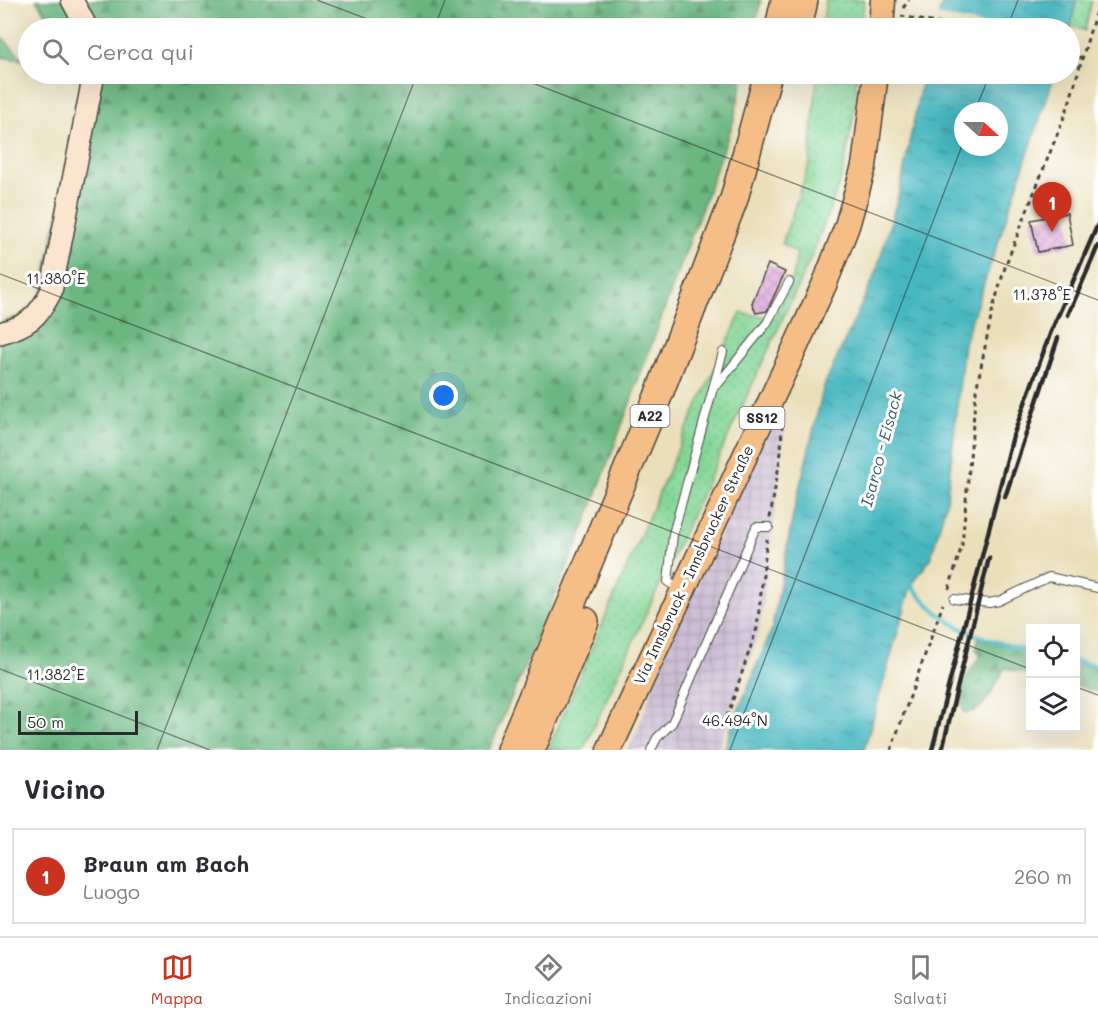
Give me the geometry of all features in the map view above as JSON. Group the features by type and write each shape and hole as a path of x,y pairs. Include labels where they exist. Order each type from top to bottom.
{"highway":[{"path":"781,18 785,0"},
{"path":"800,18 804,0"},
{"name":"A22","path":"510,750 657,399 730,210 765,84"},
{"name":"A22","path":"531,750 674,406 753,201 784,84"}],"main road":[{"name":"Via Innsbruck - Innsbrucker Straße","path":"609,750 681,590 825,283 847,226 864,166 875,84"}],"street":[{"path":"72,0 82,18"},
{"path":"0,333 17,328 40,314 51,292 92,84"}],"lane":[{"path":"715,388 766,323 789,282"},
{"path":"681,590 668,582 673,534 715,388 723,352"},
{"path":"651,750 657,738 672,723 756,527 769,527"},
{"path":"954,599 989,603 999,601 1049,577 1098,588"}],"path":[{"path":"1080,70 1098,4"},
{"path":"892,8 918,18"},
{"path":"1080,57 1084,58"},
{"path":"891,750 958,563 963,535 976,391 993,308 1006,264 1076,84"},
{"path":"727,717 757,628 769,527 781,453 783,416"}],"shaded area":[{"path":"778,409 785,414 783,447 760,628 718,750 628,750 638,729 665,653"}],"green space":[{"path":"36,0 761,0 757,18 49,18"},
{"path":"826,0 864,0 862,18 823,18"},
{"path":"1076,0 1092,0 1085,31 1080,29 1080,18 1073,18"},
{"path":"0,35 18,54 18,59 0,57"},
{"path":"85,84 742,84 733,123 584,528 489,750 0,750 0,322 19,317 41,296"},
{"path":"816,84 856,84 853,120 842,176 814,251 583,750 548,750 683,437 741,313 774,318 793,277 797,253 782,244 810,162"},
{"path":"978,639 1026,651 1026,673 1005,668 983,704 971,712 964,712 962,695 965,681 981,656 976,649"},
{"path":"1080,665 1098,669 1098,692 1080,687"}],"water":[{"path":"943,0 1076,0 1073,18 938,18"},
{"name":"Isarco - Eisack","path":"921,84 1052,84 964,343 947,499 931,558 911,586 864,750 725,750 731,728 772,629 793,515 824,386 876,273 900,190"}],"building":[{"path":"1067,213 1073,245 1038,252 1031,220"},
{"path":"768,264 785,272 767,311 756,313 752,303"}],"waterway":[{"path":"909,582 922,598 948,621 977,636 1026,650"},
{"path":"1080,662 1098,666"}],"railway":[{"path":"932,750 1013,436 1050,334 1098,224"},
{"path":"1068,315 1098,246"},
{"path":"1005,497 1058,338"},
{"path":"942,750 989,558"}],"place":[{"name":"Braun am Bach","path":"1052,232"}]}
